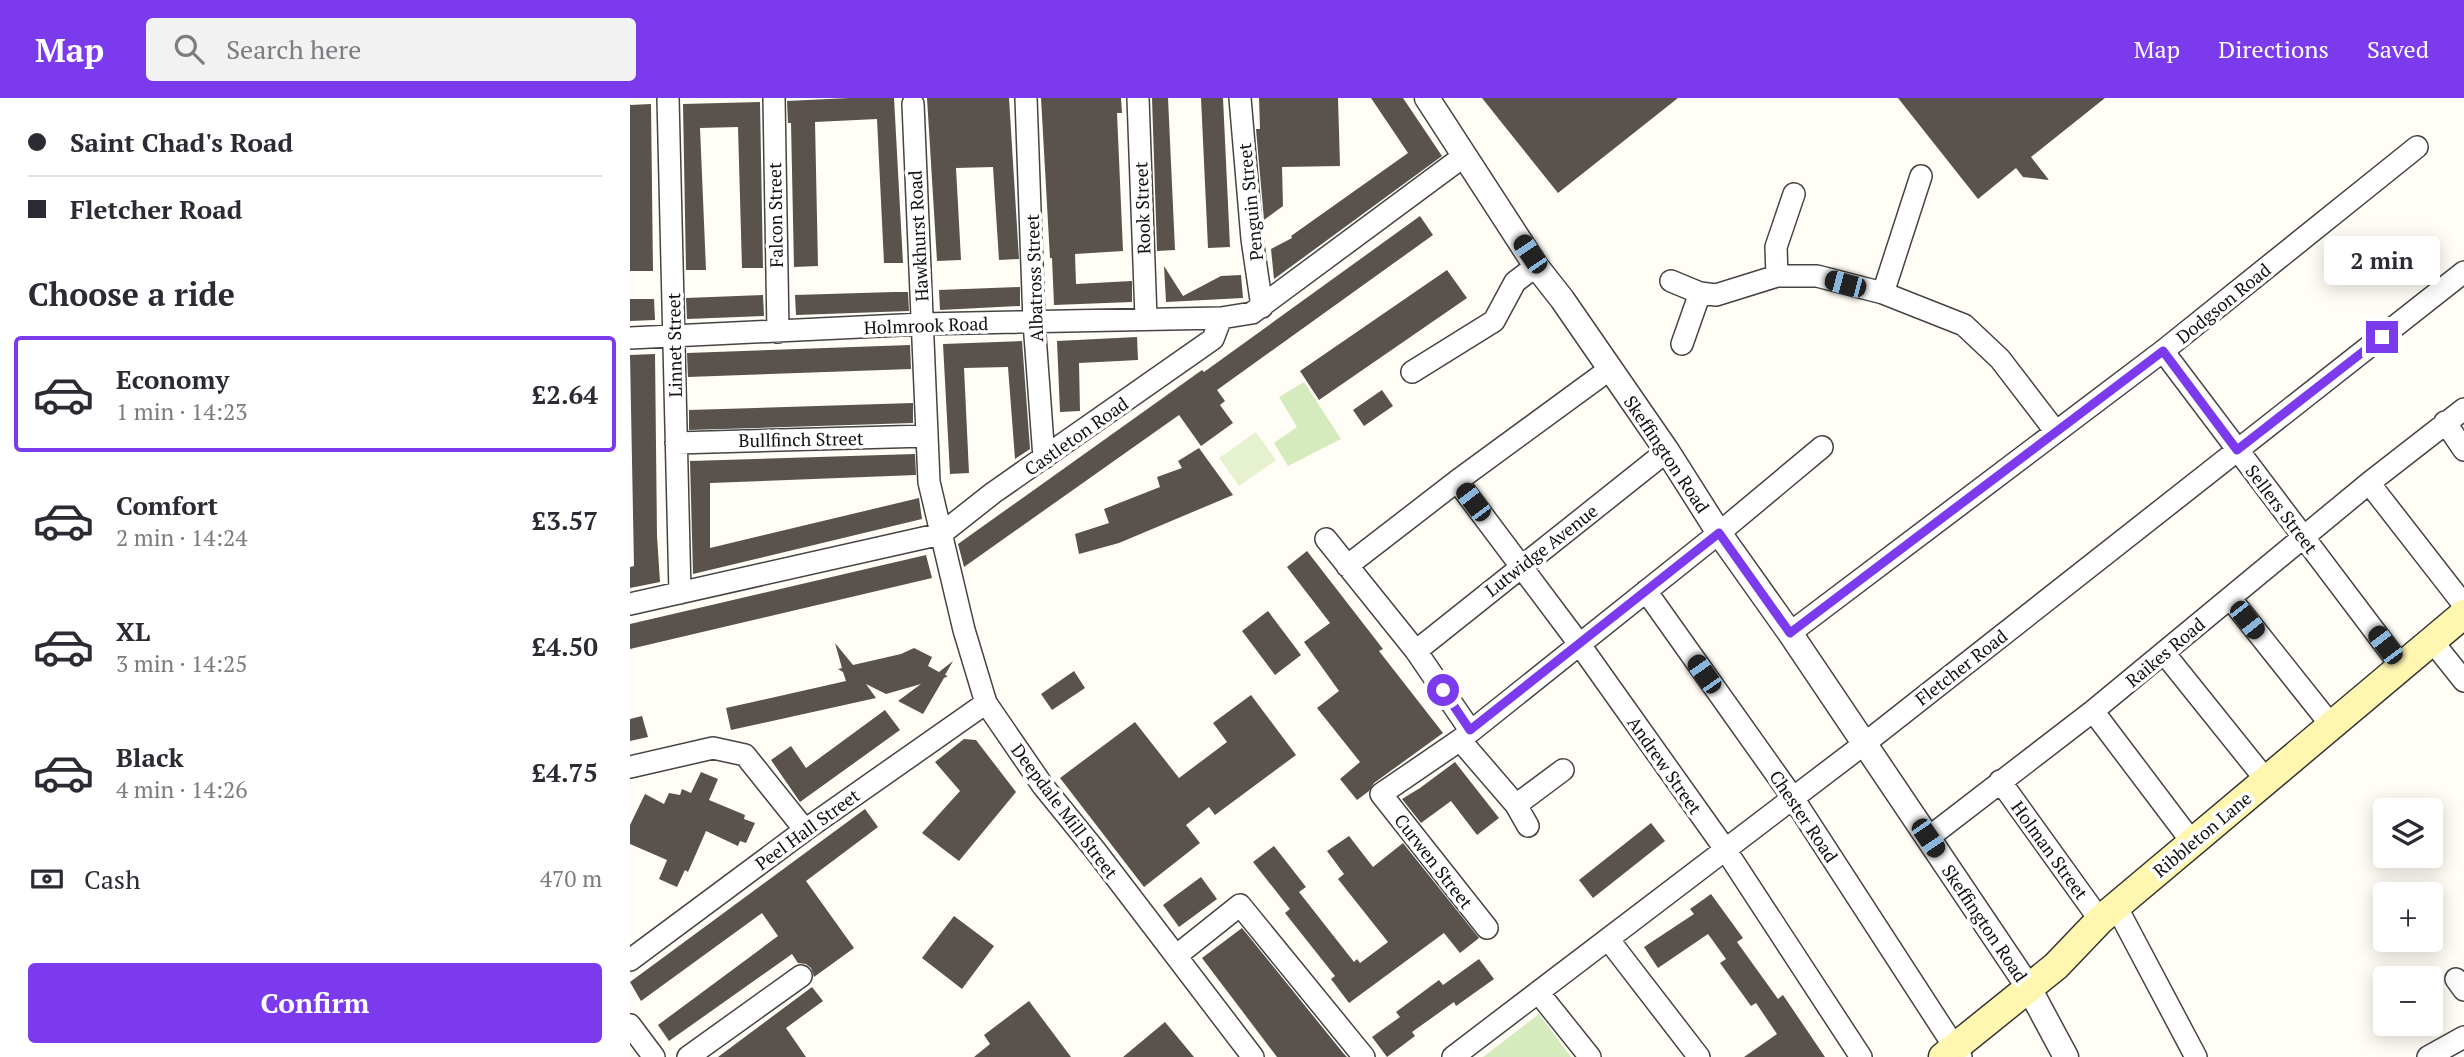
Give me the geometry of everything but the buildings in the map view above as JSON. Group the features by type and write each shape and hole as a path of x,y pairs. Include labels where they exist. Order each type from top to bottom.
{"main road":[{"name":"Ribbleton Lane","path":"1953,1053 2056,966 2108,913 2464,614"}],"street":[{"name":"Linnet Street","path":"668,98 681,593"},
{"name":"Falcon Street","path":"774,98 778,332"},
{"name":"Albatross Street","path":"1026,98 1034,322 1044,458"},
{"name":"Rook Street","path":"1138,98 1146,318"},
{"name":"Penguin Street","path":"1240,98 1252,239 1262,307"},
{"name":"Skeffington Road","path":"1427,98 1536,266 1562,299 1667,451 1719,533 1790,633 2029,988 2066,1057"},
{"name":"Hawkhurst Road","path":"913,104 929,482 941,534"},
{"name":"Dodgson Road","path":"1790,633 2163,351 2417,147"},
{"path":"1221,318 1252,313 1262,307 1464,156"},
{"path":"1883,293 1921,176"},
{"path":"1777,276 1776,247 1794,194"},
{"path":"1412,372 1494,321 1515,282 1536,266"},
{"name":"Fletcher Road","path":"1453,1057 1864,744 2464,272"},
{"path":"1671,281 1700,293 1716,295 1777,276 1817,276 1883,293 1964,325 2000,359 2056,432"},
{"path":"1682,344 1700,293"},
{"name":"Holmrook Road","path":"630,338 922,324 1221,318"},
{"name":"Castleton Road","path":"630,604 941,534 993,493 1213,339 1221,318"},
{"name":"Sellers Street","path":"2163,351 2401,666"},
{"path":"1347,566 1610,369"},
{"name":"Raikes Road","path":"1928,838 2093,711 2464,409"},
{"path":"2445,422 2464,450"},
{"name":"Bullfinch Street","path":"676,443 927,436"},
{"path":"1465,735 1719,533 1822,447"},
{"name":"Lutwidge Avenue","path":"1416,651 1667,451"},
{"name":"Andrew Street","path":"1457,481 1580,645 1725,849 1861,1057"},
{"path":"2370,483 2464,605"},
{"name":"Deepdale Mill Street","path":"941,534 964,630 986,703 1043,786 1253,1057"},
{"path":"1326,539 1416,651 1465,735 1528,826"},
{"name":"Chester Road","path":"1646,591 1793,798 1953,1053"},
{"path":"2230,598 2331,726"},
{"path":"2432,641 2464,681"},
{"path":"2164,653 2266,780"},
{"name":"Peel Hall Street","path":"630,960 805,830 986,703"},
{"path":"2093,711 2192,842"},
{"name":"Curwen Street","path":"1465,735 1381,794 1487,928"},
{"path":"630,767 713,748 745,755 805,830"},
{"path":"1516,805 1563,770"},
{"name":"Holman Street","path":"2000,781 2108,913 2196,1057"},
{"path":"1176,956 1240,905 1364,1057"},
{"path":"1608,939 1699,1057"},
{"path":"688,1057 801,976"},
{"path":"1538,992 1590,1057"},
{"path":"630,1025 654,1057"},
{"path":"2428,1057 2464,1037"}],"green space":[{"path":"1304,382 1341,439 1288,466 1274,443 1297,427 1279,397"},
{"path":"1256,432 1276,460 1239,486 1219,458"},
{"path":"1539,1014 1571,1057 1483,1057"}],"route":[{"path":"1443,690 1470,730 1719,533 1790,633 2163,351 2237,450 2382,337"}]}
